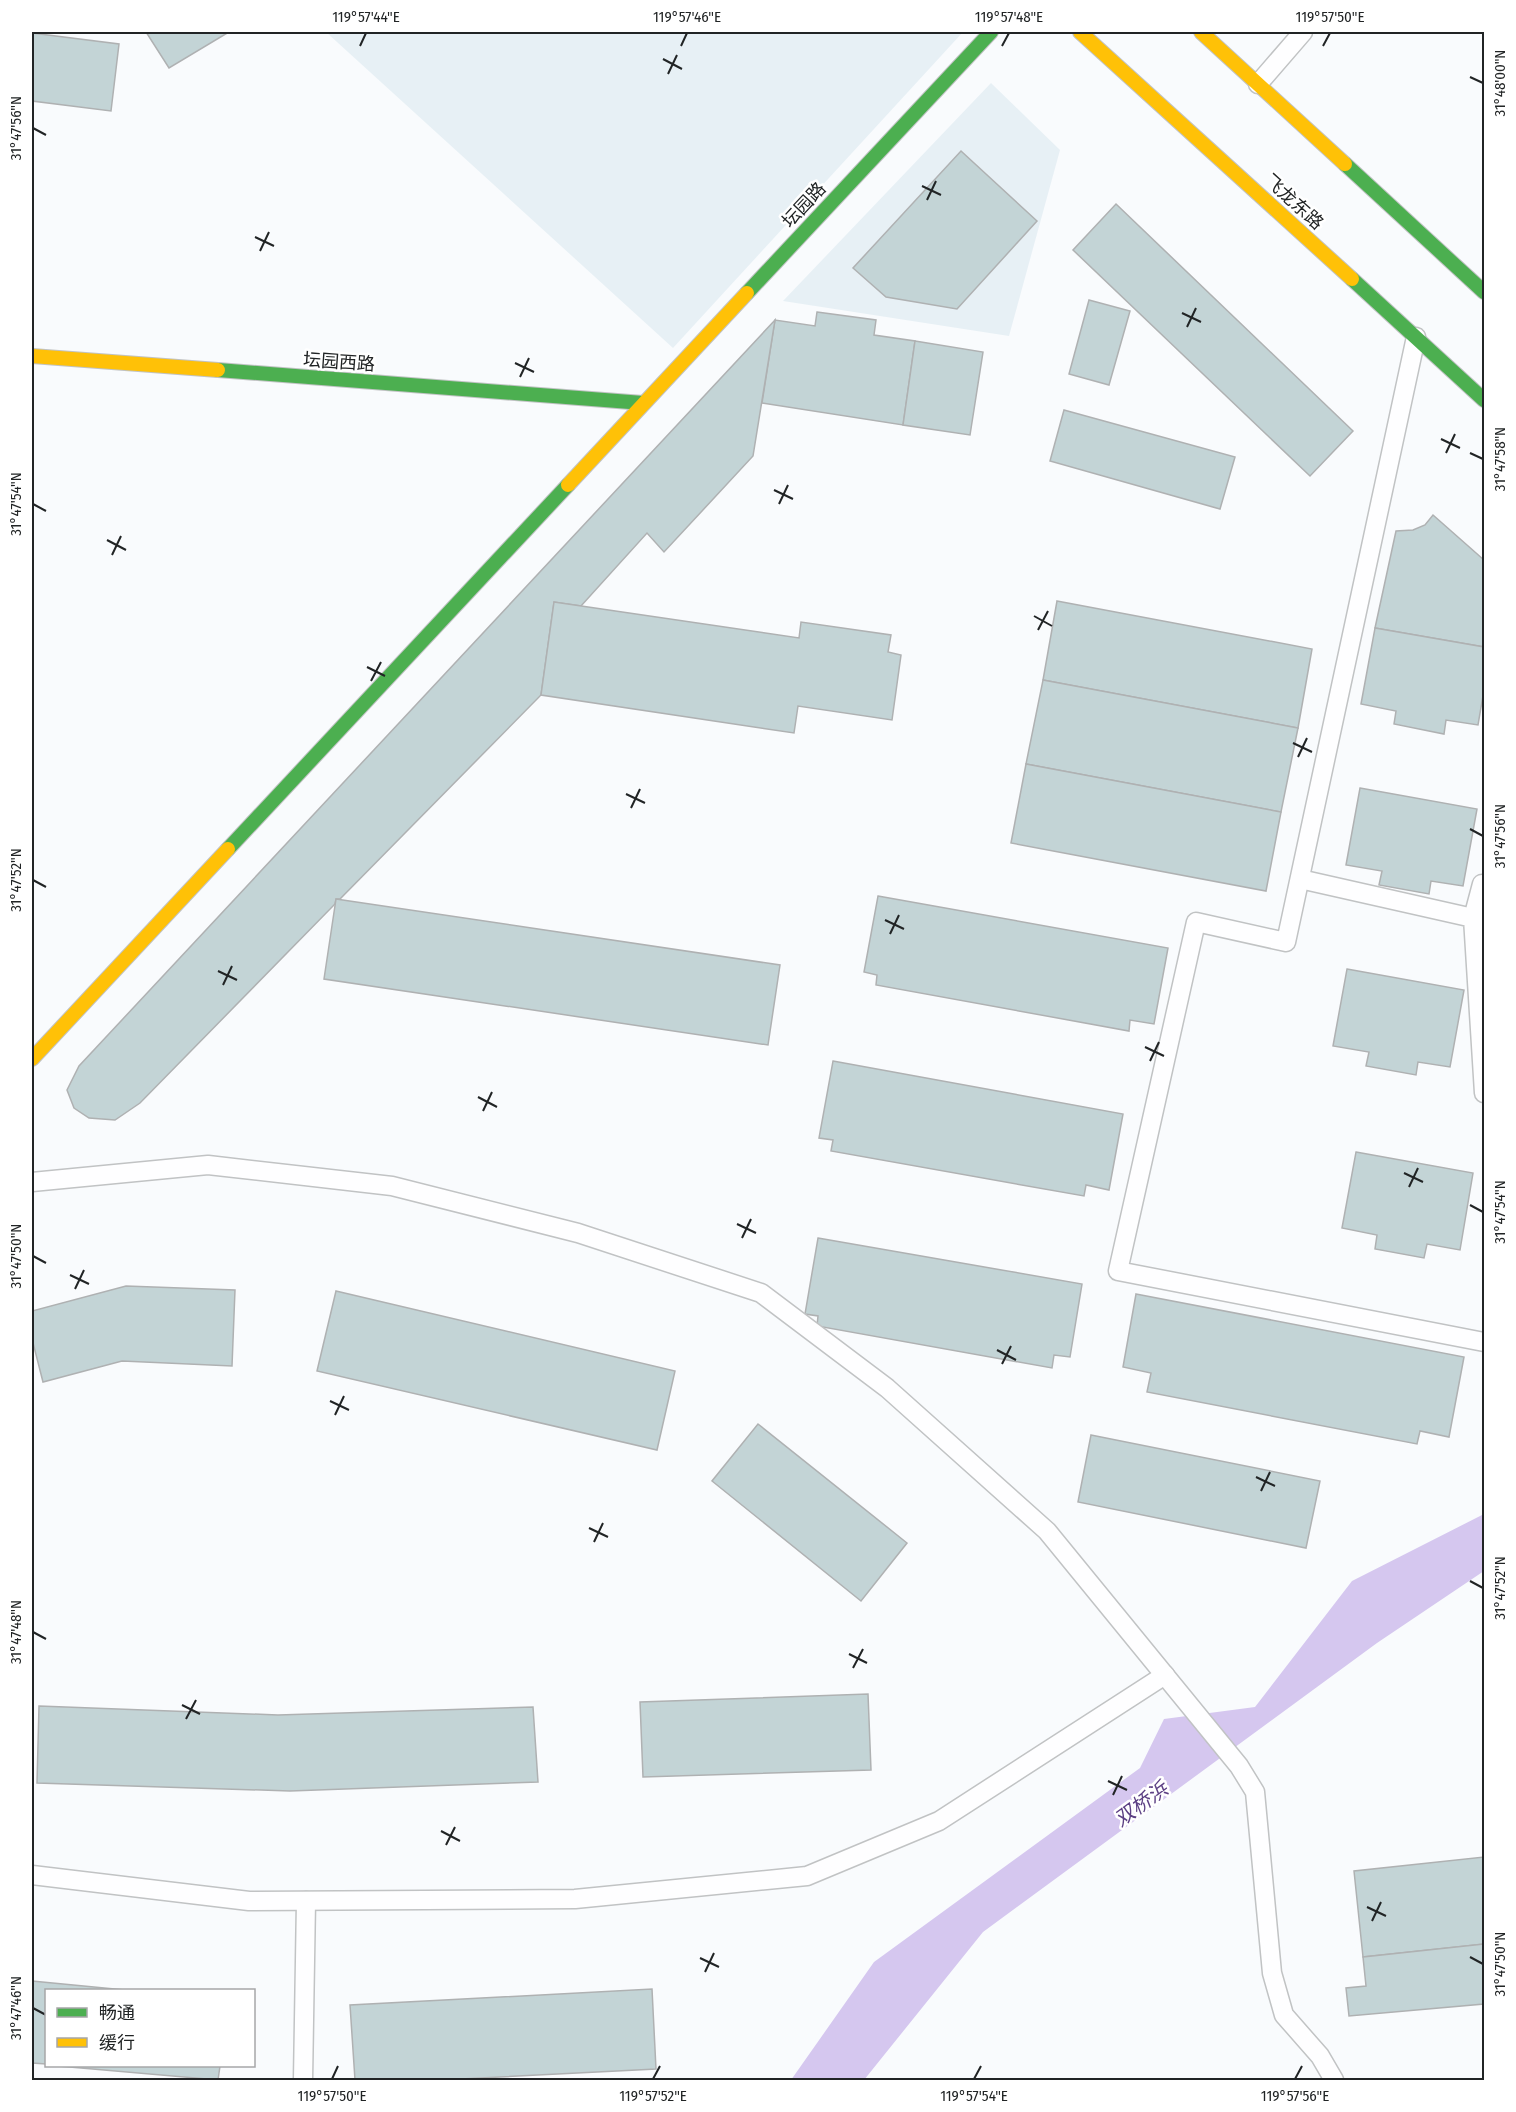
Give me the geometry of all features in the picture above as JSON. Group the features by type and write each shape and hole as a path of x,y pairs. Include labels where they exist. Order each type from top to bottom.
{"street":[{"name":"坛园路","path":"32,1059 991,32"},
{"name":"飞龙东路","path":"1080,32 1485,400"},
{"path":"1201,32 1485,292"},
{"name":"坛园西路","path":"32,356 643,403"}],"lane":[{"path":"1258,84 1303,32"},
{"path":"1416,337 1287,942 1196,922 1118,1271 1485,1342"},
{"path":"1300,879 1473,918"},
{"path":"1485,884 1482,884 1473,918 1485,1093"},
{"path":"32,1182 208,1165 392,1186 578,1233 760,1293 887,1388 1047,1531 1239,1766 1255,1792 1272,1973 1284,2015 1320,2056 1334,2080"},
{"path":"32,1875 249,1901 575,1899 807,1876 939,1821 1165,1675"},
{"path":"303,2080 306,1900"}],"shaded area":[{"path":"326,32 963,32 673,348"},
{"path":"991,83 1060,150 1009,336 783,301"}],"water":[{"name":"双桥浜","path":"1484,1514 1484,1571 1377,1643 983,1932 864,2080 791,2080 874,1962 1140,1768 1164,1719 1255,1707 1352,1581"}],"building":[{"path":"146,32 229,32 169,68"},
{"path":"32,33 119,44 111,111 32,101"},
{"path":"961,151 1037,221 957,309 886,297 853,268"},
{"path":"1116,204 1353,431 1310,476 1073,250"},
{"path":"1089,300 1130,311 1109,385 1069,374"},
{"path":"817,312 876,320 874,335 915,341 903,425 762,403 775,320 815,326"},
{"path":"775,320 753,456 664,552 647,533 581,606 554,602 541,695 340,899 336,899 335,904 140,1103 115,1120 89,1118 74,1108 67,1090 79,1066"},
{"path":"915,341 983,352 970,435 903,425"},
{"path":"1064,410 1235,457 1220,509 1050,461"},
{"path":"1433,515 1484,560 1484,647 1375,628 1396,531 1413,530 1425,525"},
{"path":"1057,601 1312,649 1298,728 1043,680"},
{"path":"554,602 799,638 801,622 891,635 888,652 901,655 892,720 798,706 794,733 541,695"},
{"path":"1375,628 1484,647 1484,690 1478,725 1446,720 1444,734 1394,724 1396,711 1361,704"},
{"path":"1043,680 1298,728 1281,812 1026,764"},
{"path":"1026,764 1281,812 1266,891 1011,843"},
{"path":"1360,788 1477,809 1463,886 1431,881 1429,894 1379,885 1382,871 1346,865"},
{"path":"878,896 1168,948 1154,1024 1130,1020 1129,1031 876,985 877,975 864,972"},
{"path":"336,899 780,965 768,1045 324,979"},
{"path":"1347,969 1464,990 1450,1067 1418,1062 1416,1075 1366,1066 1369,1052 1333,1046"},
{"path":"833,1061 1123,1114 1109,1190 1086,1185 1084,1196 831,1151 833,1140 819,1138"},
{"path":"1356,1152 1473,1173 1460,1250 1427,1244 1424,1258 1375,1249 1377,1235 1342,1228"},
{"path":"818,1238 1082,1284 1070,1357 1054,1355 1052,1368 817,1326 818,1316 805,1314"},
{"path":"126,1286 235,1290 232,1366 122,1361 43,1382 32,1339 32,1311"},
{"path":"336,1291 675,1371 657,1450 317,1371"},
{"path":"1136,1294 1464,1357 1449,1437 1420,1431 1417,1444 1147,1392 1151,1373 1123,1367"},
{"path":"758,1424 907,1543 861,1601 712,1481"},
{"path":"1091,1435 1320,1481 1306,1548 1078,1502"},
{"path":"868,1694 871,1770 643,1777 640,1702"},
{"path":"39,1706 278,1715 533,1707 538,1782 290,1791 37,1783"},
{"path":"1484,1857 1484,1944 1363,1957 1354,1871"},
{"path":"1484,1944 1484,2004 1349,2016 1346,1988 1366,1986 1363,1957"},
{"path":"32,1981 115,1989 45,1989 45,2064 32,2063"},
{"path":"652,1989 656,2069 441,2080 355,2080 350,2005"},
{"path":"69,2067 220,2067 218,2080"}],"traffic: fast":[{"path":"747,293 991,32"},
{"path":"1345,164 1484,292"},
{"path":"1352,279 1484,400"},
{"path":"218,370 643,403"},
{"path":"228,849 568,485"}],"traffic: slow":[{"path":"1080,32 1352,279"},
{"path":"1201,32 1345,164"},
{"path":"568,485 747,293"},
{"path":"32,356 218,370"},
{"path":"32,1059 228,849"}]}
